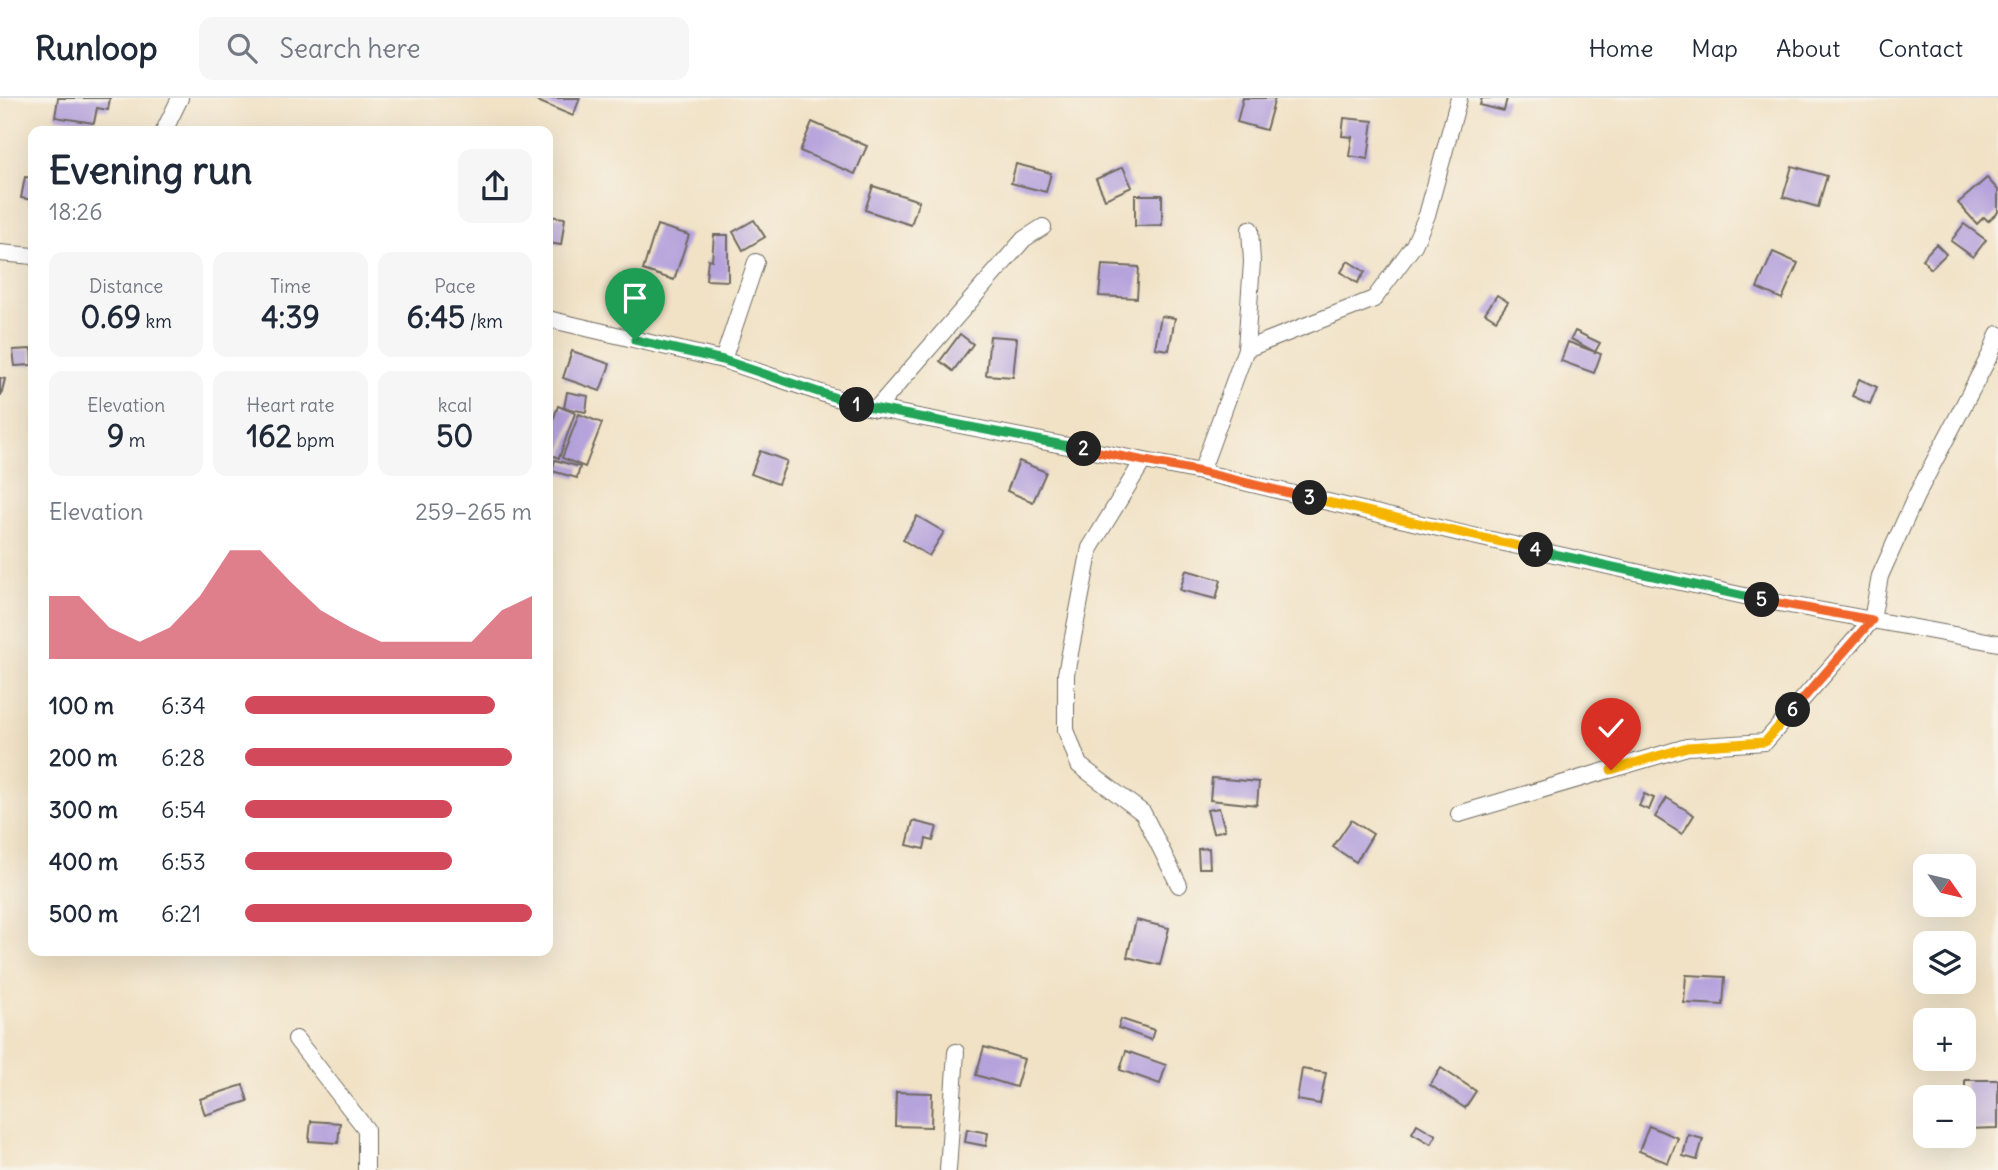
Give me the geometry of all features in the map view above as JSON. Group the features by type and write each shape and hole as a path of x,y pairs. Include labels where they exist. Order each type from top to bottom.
{"street":[{"path":"166,126 180,98"},
{"path":"1246,349 1374,299 1414,245 1427,215 1459,98"},
{"path":"876,409 1024,239 1043,227"},
{"path":"1201,472 1246,349 1252,262 1250,229"},
{"path":"0,253 28,256"},
{"path":"723,360 757,262"},
{"path":"553,320 723,360 858,405 1201,472 1762,600 1998,643"},
{"path":"1459,814 1687,747 1765,742 1872,620 1880,576 1916,496 1991,353 1998,334"},
{"path":"1143,461 1090,548 1066,674 1066,730 1079,765 1143,813 1179,885"},
{"path":"296,1039 366,1129 366,1170"},
{"path":"948,1170 956,1052"}],"building":[{"path":"58,98 110,98 108,110 97,108 94,123 55,117"},
{"path":"535,98 580,98 573,116"},
{"path":"1243,98 1275,98 1266,130 1237,122"},
{"path":"1482,98 1507,98 1504,111 1480,105"},
{"path":"1344,118 1373,121 1368,159 1349,156 1352,137 1342,136"},
{"path":"812,122 867,146 855,174 800,151"},
{"path":"1016,164 1051,173 1046,192 1011,183"},
{"path":"1792,166 1827,176 1818,207 1783,197"},
{"path":"1123,167 1132,187 1105,199 1096,179"},
{"path":"25,177 28,177 28,199 21,198"},
{"path":"1987,178 1998,190 1998,212 1988,221 1984,217 1977,224 1958,203"},
{"path":"873,186 919,201 911,225 865,210"},
{"path":"1135,195 1162,195 1162,225 1135,226"},
{"path":"553,217 565,218 561,245 553,244"},
{"path":"754,220 765,237 743,250 733,232"},
{"path":"1964,224 1986,240 1973,257 1951,241"},
{"path":"657,225 689,235 674,280 643,270"},
{"path":"714,235 728,235 728,281 706,280 708,259 712,260"},
{"path":"1936,244 1946,254 1931,269 1922,259"},
{"path":"1773,252 1798,263 1782,299 1757,288"},
{"path":"1348,261 1365,272 1357,283 1341,272"},
{"path":"1102,265 1139,267 1137,298 1099,296"},
{"path":"1497,295 1508,302 1496,320 1485,313"},
{"path":"1161,316 1175,318 1169,350 1155,348"},
{"path":"1575,331 1600,343 1595,352 1571,339"},
{"path":"960,334 973,344 953,371 940,361"},
{"path":"990,336 1017,338 1013,377 986,375"},
{"path":"1568,342 1601,354 1594,373 1561,361"},
{"path":"28,349 28,365 15,366 13,350"},
{"path":"572,351 610,364 600,391 563,378"},
{"path":"0,378 5,379 1,395 0,395"},
{"path":"1859,379 1877,387 1870,404 1852,396"},
{"path":"567,392 588,396 586,412 564,408"},
{"path":"558,406 575,413 559,458 553,456 553,420"},
{"path":"579,414 602,423 585,467 562,458"},
{"path":"760,451 787,461 778,484 751,474"},
{"path":"555,460 580,467 577,478 553,471"},
{"path":"1019,461 1046,472 1033,502 1007,491"},
{"path":"917,516 944,532 929,556 903,540"},
{"path":"1186,570 1221,580 1216,599 1180,590"},
{"path":"1212,778 1259,782 1257,805 1210,800"},
{"path":"1644,794 1654,798 1649,810 1639,806"},
{"path":"1667,798 1694,815 1682,834 1655,817"},
{"path":"1219,808 1225,830 1213,833 1207,810"},
{"path":"1351,820 1373,834 1356,862 1333,847"},
{"path":"913,821 937,827 933,841 926,839 924,849 907,845"},
{"path":"1209,848 1210,868 1199,868 1198,849"},
{"path":"1136,920 1169,928 1160,965 1127,957"},
{"path":"1686,975 1725,977 1723,1005 1684,1003"},
{"path":"1121,1019 1154,1030 1151,1040 1118,1028"},
{"path":"984,1047 1024,1059 1016,1087 976,1075"},
{"path":"1126,1051 1166,1065 1160,1084 1120,1070"},
{"path":"1441,1068 1476,1091 1465,1108 1430,1085"},
{"path":"1302,1069 1326,1073 1320,1104 1297,1100"},
{"path":"1965,1080 1998,1080 1998,1128 1976,1129 1976,1085 1965,1085"},
{"path":"243,1085 248,1101 205,1115 200,1099"},
{"path":"896,1092 932,1093 931,1127 895,1126"},
{"path":"311,1121 340,1123 338,1143 309,1141"},
{"path":"1417,1124 1436,1135 1431,1144 1412,1133"},
{"path":"1649,1126 1678,1138 1668,1163 1639,1151"},
{"path":"967,1129 988,1133 986,1146 965,1142"},
{"path":"1688,1135 1703,1139 1697,1160 1683,1156"}],"route":[{"path":"635,340 723,360 858,405 1201,472 1762,600 1872,620 1765,742 1687,747 1611,770"}]}
